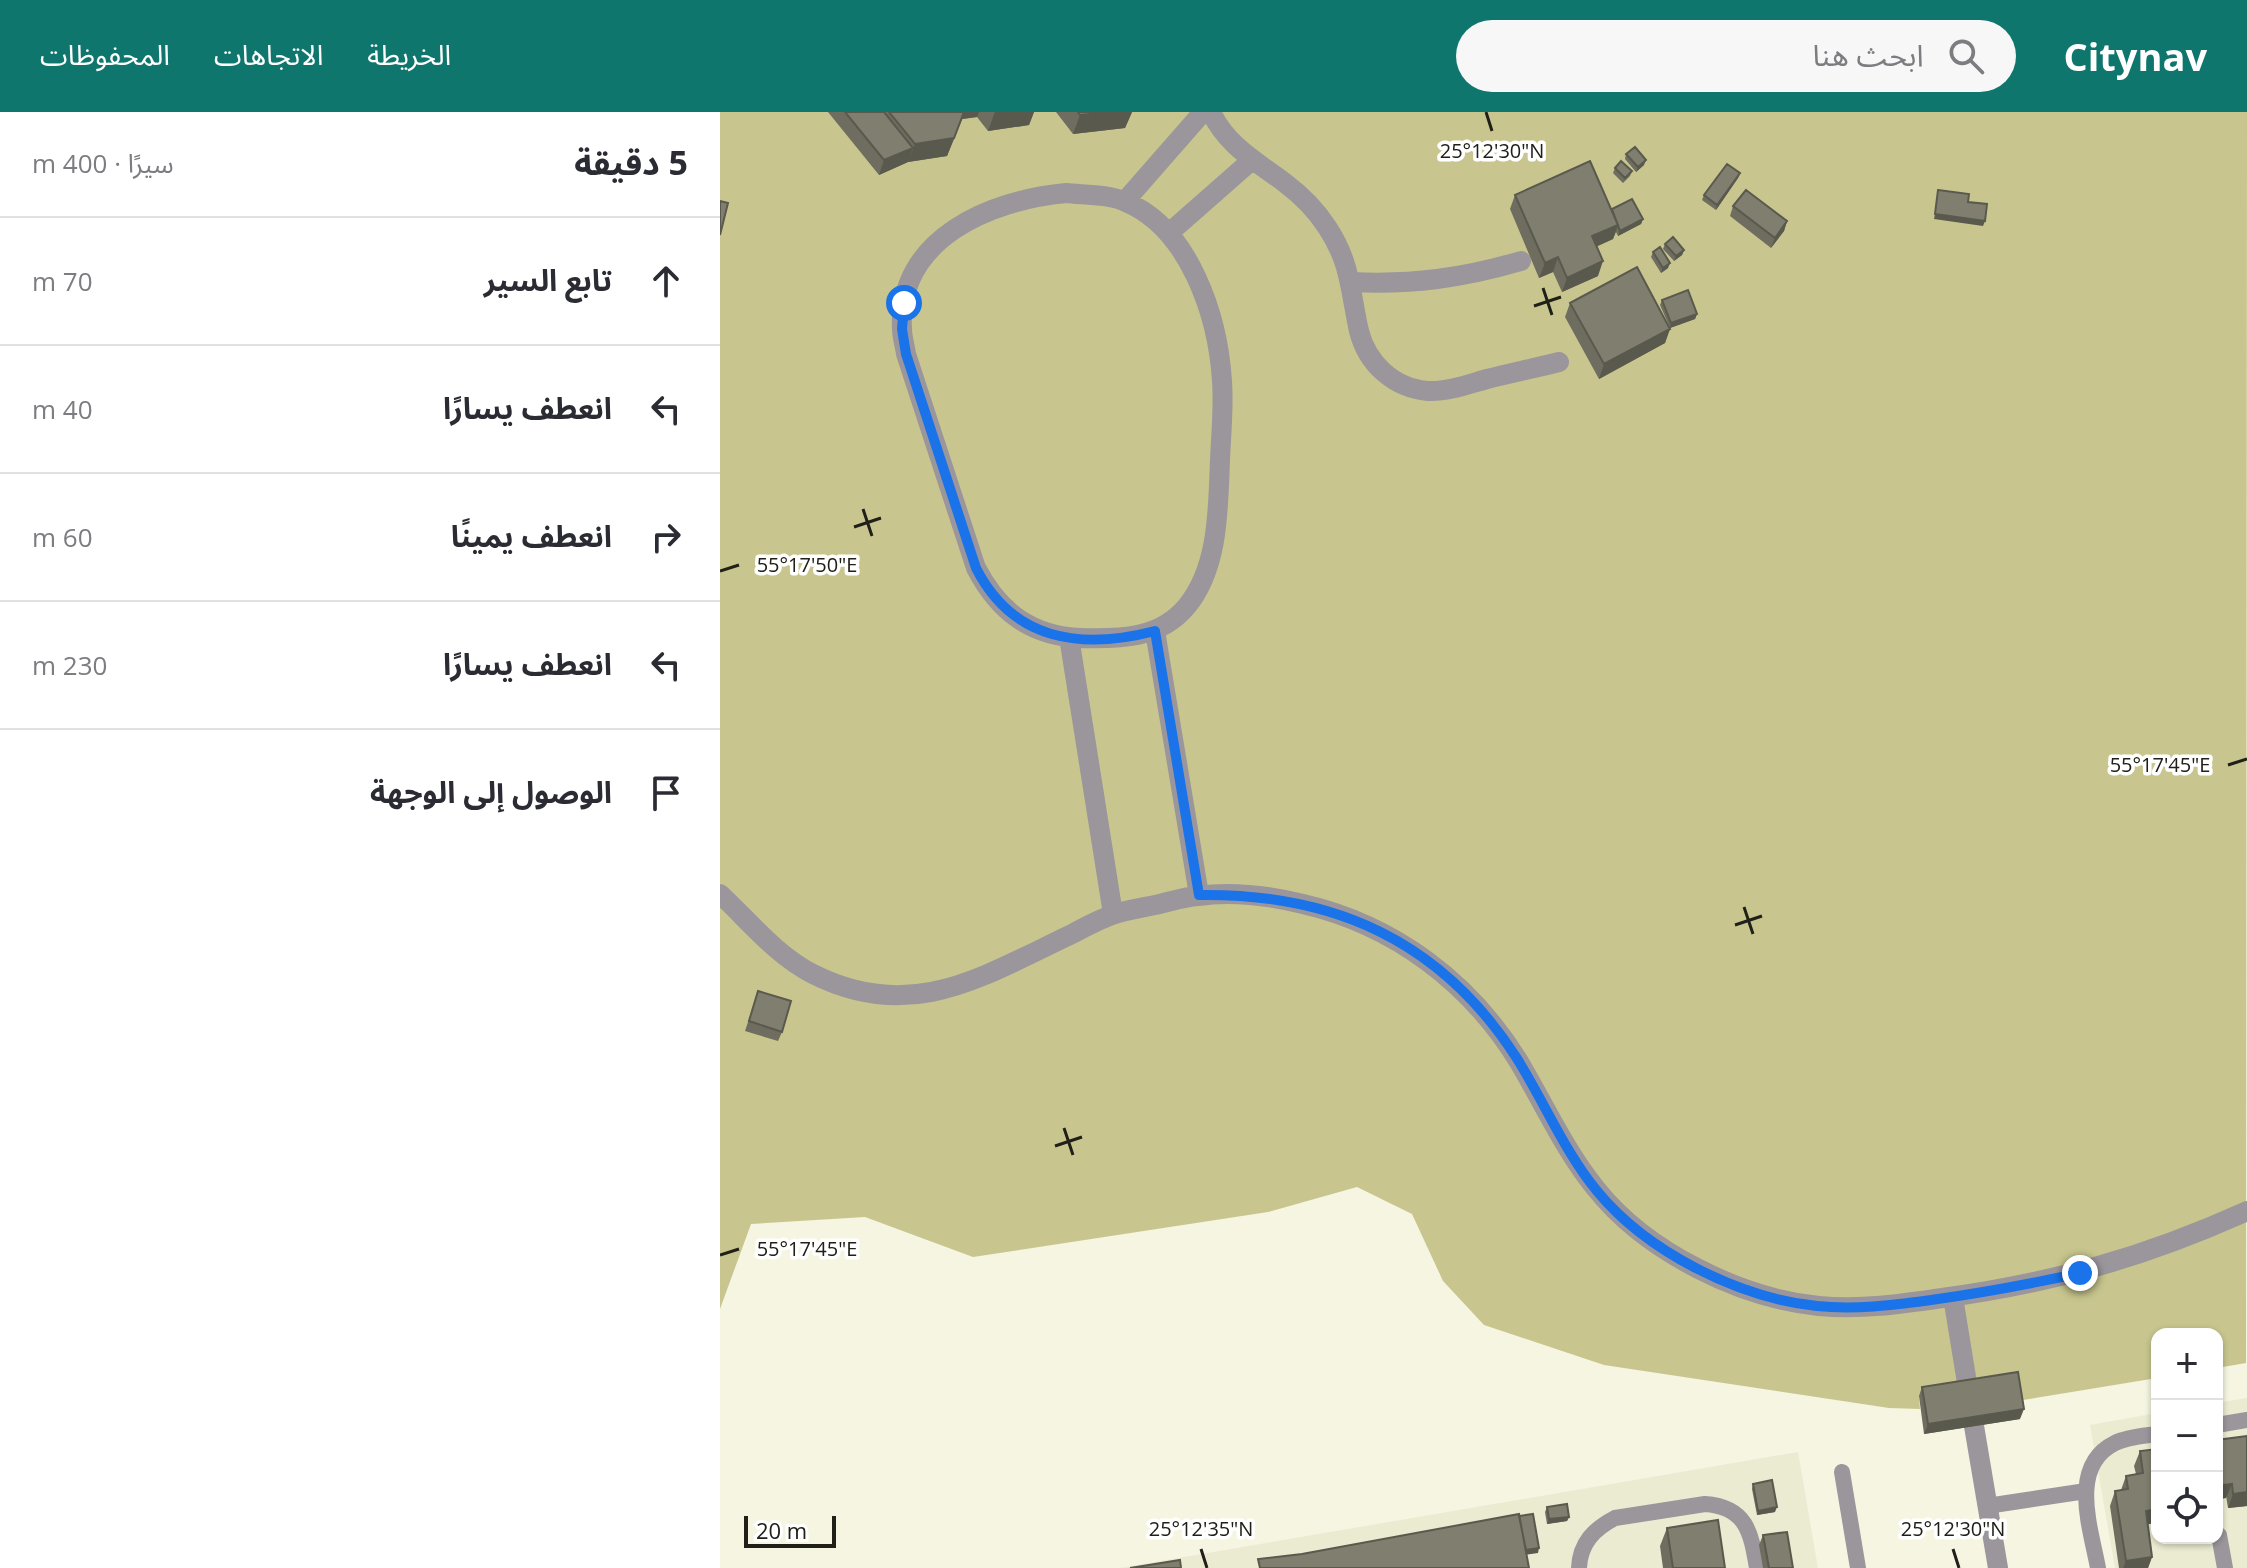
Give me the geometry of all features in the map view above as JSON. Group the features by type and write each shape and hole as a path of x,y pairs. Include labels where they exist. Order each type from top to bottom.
{"street":[{"path":"1125,201 1203,112"},
{"path":"1211,112 1226,137 1309,203 1327,227 1342,254 1351,282 1366,351 1377,367 1392,380 1410,388 1430,391 1449,389 1559,362"},
{"path":"1169,233 1252,160"},
{"path":"1066,193 1125,201 1151,216 1169,233 1193,270 1208,306 1218,344 1222,383 1218,517 1214,541 1198,589 1187,606 1172,620 1155,631 1133,637 1069,637 1039,630 1013,616 991,594 976,568 906,354 902,329 904,303 911,279 923,257 940,238 961,224 1008,204 1037,196 1066,193"},
{"path":"1351,282 1386,284 1455,278 1521,261"},
{"path":"1155,631 1199,895"},
{"path":"1069,637 1113,914"},
{"path":"720,894 785,956 812,973 872,994 905,996 937,992 968,983 1113,914 1199,895 1233,895 1301,903 1366,924 1397,939 1424,958 1450,980 1496,1029 1576,1162 1598,1192 1623,1218 1641,1234 1681,1260 1746,1289 1780,1300 1851,1308 2017,1288 2142,1254 2247,1211"},
{"path":"1953,1297 1968,1389"},
{"path":"1974,1426 1998,1568"}],"lane":[{"path":"2223,1424 2247,1420"},
{"path":"2098,1568 2086,1491 2087,1476 2093,1462 2103,1451 2116,1443 2151,1435"},
{"path":"1842,1472 1858,1568"},
{"path":"1987,1506 2086,1491"},
{"path":"1579,1568 1583,1547 1591,1534 1602,1525 1627,1515 1705,1504 1730,1509 1740,1517 1752,1539 1757,1568"},
{"path":"2221,1544 2225,1568"}],"shaded area":[{"path":"720,112 2247,112 2246,1363 2223,1367 2223,1328 2151,1328 2151,1379 2017,1401 1919,1397 1920,1409 1889,1408 1604,1365 1484,1325 1443,1281 1412,1214 1357,1187 1268,1212 973,1257 865,1217 751,1224 720,1309"},
{"path":"2247,1398 2247,1568 2115,1568 2090,1425 2151,1414 2151,1544 2223,1544 2223,1402"},
{"path":"1798,1452 1818,1568 1120,1568"}],"building":[{"path":"845,112 884,112 913,148 884,160"},
{"path":"889,112 964,112 954,138 915,144"},
{"path":"1078,112 1111,112 1080,115"},
{"path":"1635,147 1646,160 1638,167 1626,154"},
{"path":"1590,161 1618,225 1592,236 1603,261 1567,278 1558,257 1545,263 1515,195"},
{"path":"1621,161 1632,171 1625,178 1615,168"},
{"path":"1727,164 1740,173 1717,205 1704,195"},
{"path":"1746,190 1787,221 1775,238 1733,206"},
{"path":"1938,190 1969,194 1968,202 1987,204 1985,221 1935,214"},
{"path":"1632,199 1643,219 1620,231 1612,209"},
{"path":"720,201 728,203 720,235"},
{"path":"1673,237 1684,250 1676,256 1665,244"},
{"path":"1660,247 1670,263 1663,268 1653,252"},
{"path":"1637,267 1670,329 1604,364 1570,303"},
{"path":"1688,290 1697,314 1671,323 1662,300"},
{"path":"758,991 791,1001 782,1032 749,1021"},
{"path":"2018,1372 2024,1409 1928,1424 1922,1387"},
{"path":"2247,1436 2247,1492 2233,1494 2232,1484 2223,1485 2223,1439"},
{"path":"2151,1450 2151,1510 2146,1511 2152,1557 2126,1561 2115,1491 2128,1489 2126,1476 2143,1473 2140,1451"},
{"path":"1772,1480 1777,1507 1758,1511 1753,1484"},
{"path":"1567,1504 1569,1517 1549,1519 1547,1507"},
{"path":"1519,1514 1529,1568 1260,1568 1258,1559 1302,1554"},
{"path":"1533,1514 1539,1548 1526,1550 1519,1516"},
{"path":"1718,1520 1725,1568 1673,1568 1667,1528"},
{"path":"1787,1532 1793,1568 1769,1568 1763,1535"},
{"path":"1180,1560 1181,1568 1130,1568"}],"route":[{"path":"904,303 902,329 906,354 976,568 997,602 1013,616 1048,634 1110,639 1155,631 1199,895 1267,898 1334,912 1397,939 1424,958 1450,980 1496,1029 1576,1162 1598,1192 1623,1218 1650,1241 1681,1260 1746,1289 1780,1300 1851,1308 2017,1288 2080,1273"}]}
